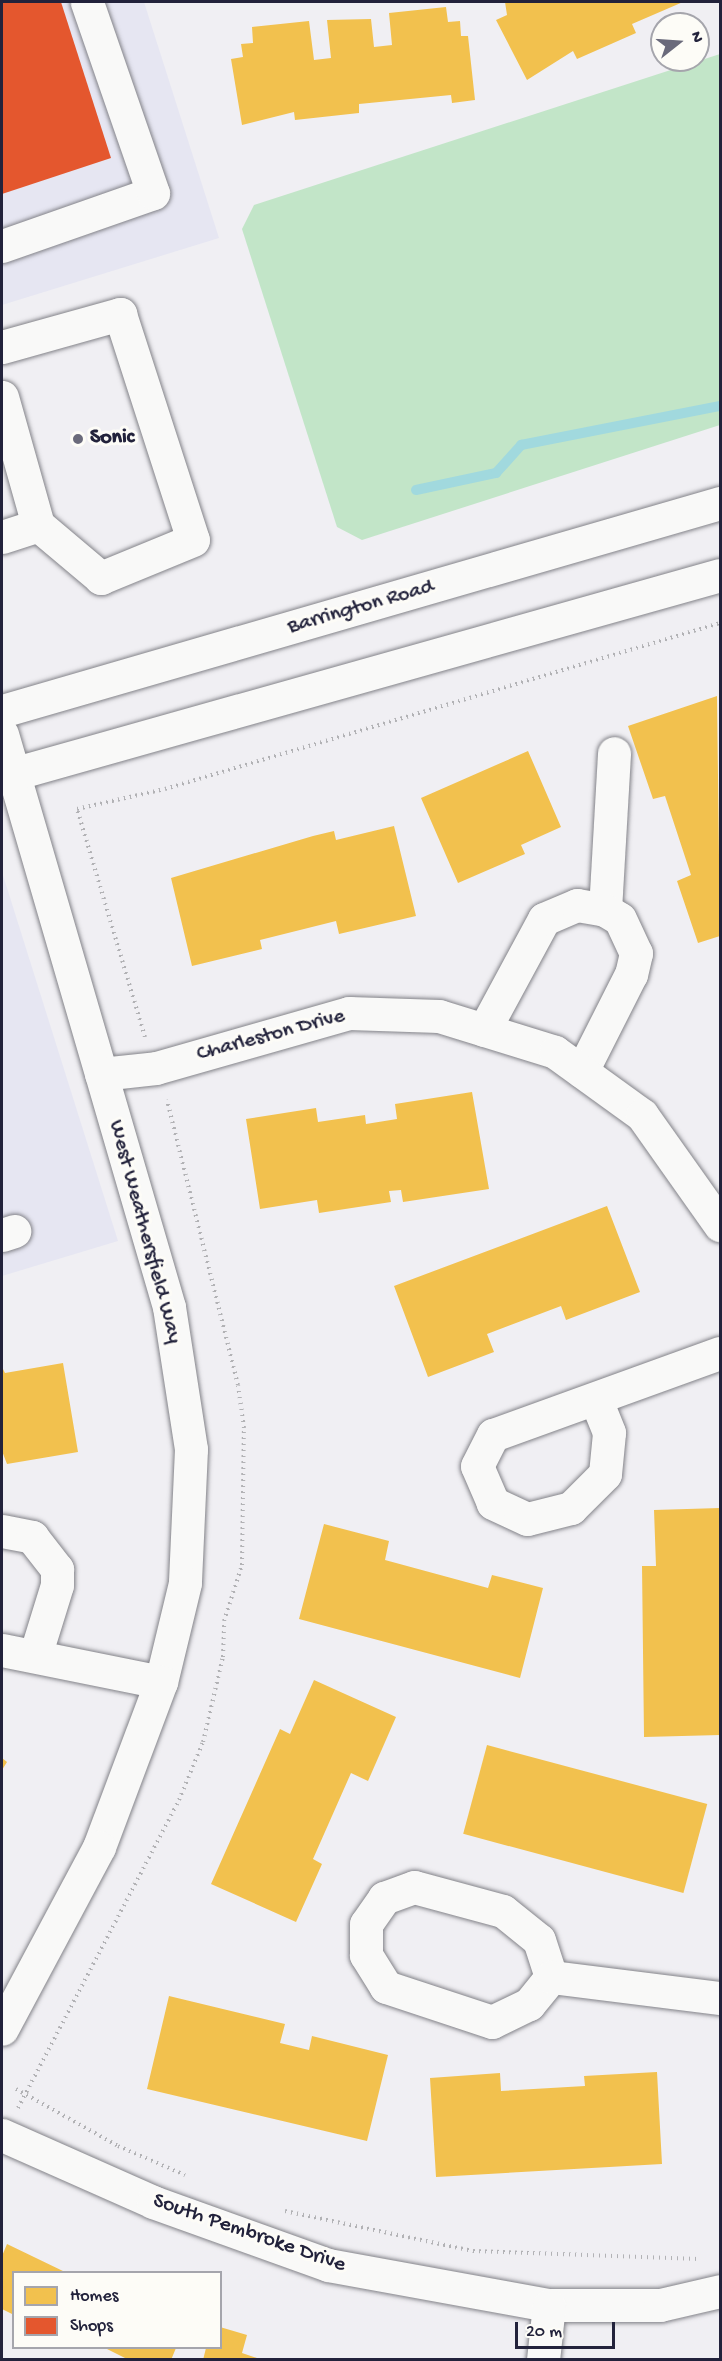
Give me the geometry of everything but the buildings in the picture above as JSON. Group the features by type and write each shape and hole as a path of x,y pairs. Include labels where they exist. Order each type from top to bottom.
{"street":[{"path":"2,246 153,193 87,2"},
{"path":"2,347 120,314 193,540 101,578 38,525 2,397"},
{"name":"Barrington Road","path":"2,711 720,503"},
{"path":"2,537 38,525"},
{"path":"7,776 720,575"},
{"name":"West Weathersfield Way","path":"2,734 7,776 101,1074 169,1307 191,1449 185,1583 161,1682 99,1847 2,2030"},
{"path":"605,910 614,753"},
{"path":"484,1030 533,932 544,919 577,904 605,910 620,919 636,953 631,974 582,1071"},
{"name":"Charleston Drive","path":"101,1074 156,1068 349,1013 440,1016 555,1052 642,1115 720,1225"},
{"path":"596,1400 720,1353"},
{"path":"2,1531 32,1536 57,1569 57,1585 35,1656"},
{"path":"2,1650 161,1682"},
{"path":"414,1887 503,1911 539,1940 552,1977 529,2004 492,2022 386,1987 366,1954 366,1924 384,1898 414,1887"},
{"path":"552,1977 720,1998"},
{"name":"South Pembroke Drive","path":"2,2135 153,2202 328,2265 549,2305 660,2305 720,2291"},
{"path":"543,2360 549,2305"}],"path":[{"path":"142,1026 77,808 165,789 720,623"},
{"path":"165,1094 172,1115"},
{"path":"16,2089 118,2146 192,2178"},
{"path":"280,2210 473,2251 646,2260 711,2258"}],"shaded area":[{"path":"2,2 144,2 219,238 2,305"},
{"path":"2,872 118,1241 2,1276"}],"green space":[{"path":"720,54 720,425 362,540 337,527 242,229 254,205 664,72 710,72 710,57"}],"waterway":[{"path":"416,490 496,473 521,445 720,406"}],"place":[{"name":"Sonic","path":"78,439"}]}
